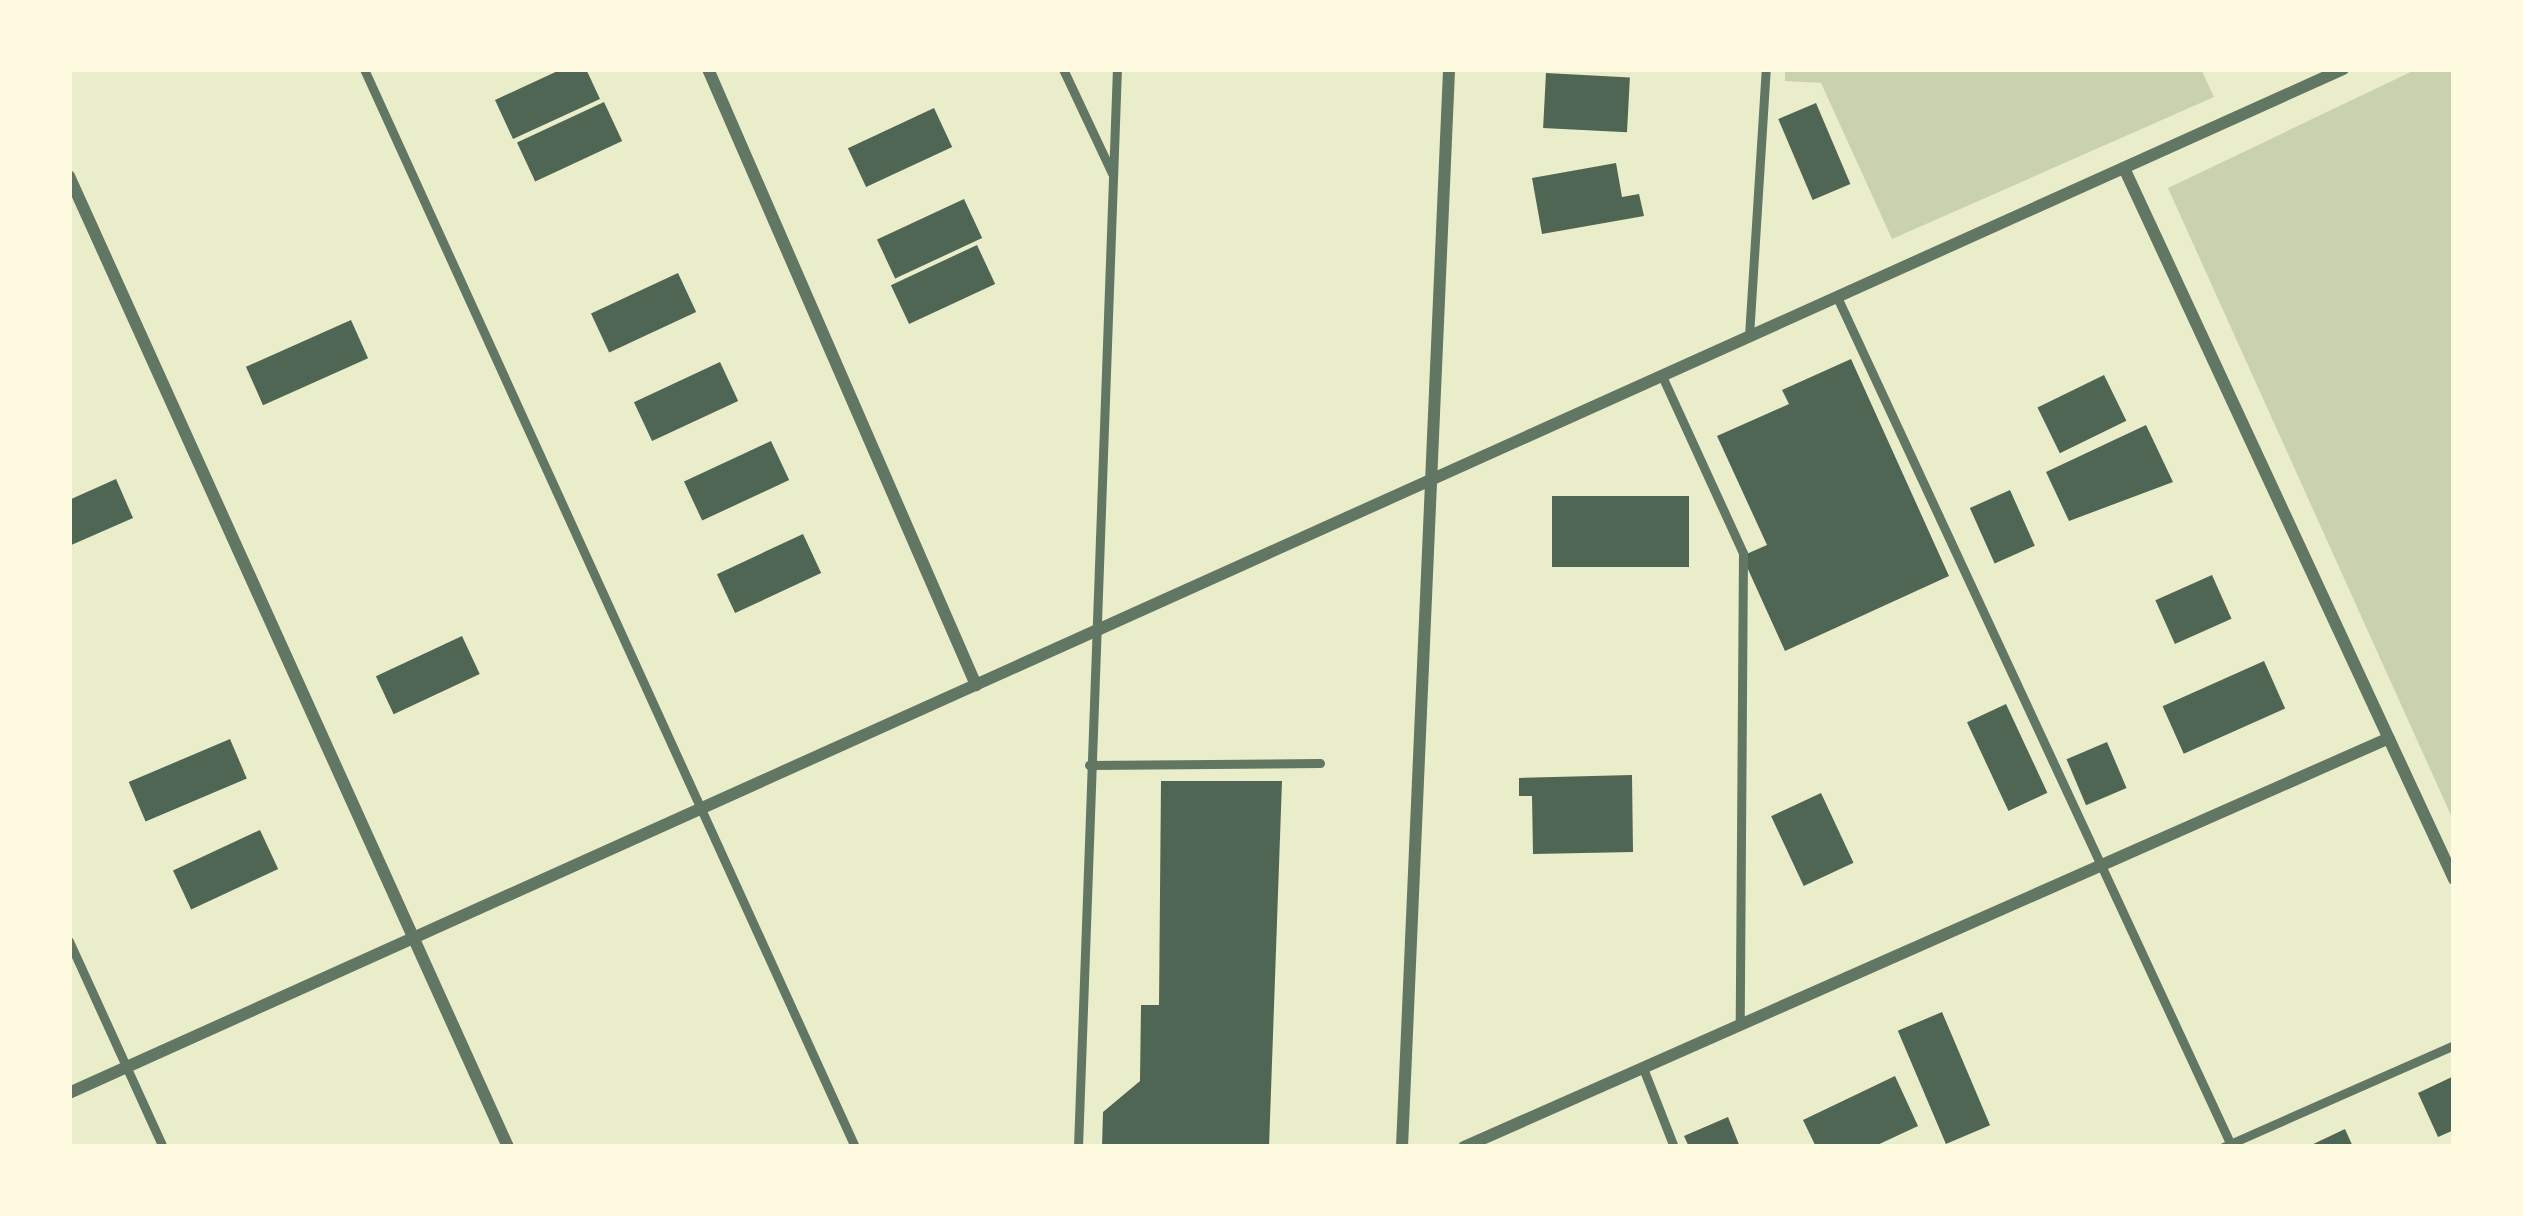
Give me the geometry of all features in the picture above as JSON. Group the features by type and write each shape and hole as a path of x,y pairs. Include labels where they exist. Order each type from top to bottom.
{"street":[{"path":"708,69 976,685"},
{"path":"1402,1147 1449,69"},
{"path":"69,1094 2343,69"},
{"path":"2124,168 2454,879"},
{"path":"69,176 508,1147"},
{"path":"1464,1147 2389,738"}],"lane":[{"path":"364,69 855,1147"},
{"path":"1064,69 1113,175"},
{"path":"1078,1147 1117,69"},
{"path":"1749,336 1766,69"},
{"path":"1837,297 2228,1146 2454,1045"},
{"path":"1662,376 1743,553 1740,1025"},
{"path":"1089,765 1320,764"},
{"path":"69,941 163,1147"},
{"path":"1642,1068 1674,1147"}],"green space":[{"path":"1785,69 2201,69 2214,97 1892,239 1821,83 1785,81"},
{"path":"2417,69 2454,69 2454,822 2168,188"}],"building":[{"path":"562,69 586,69 600,99 513,139 495,100"},
{"path":"1546,73 1630,77 1627,132 1543,128"},
{"path":"604,102 622,141 535,182 517,143"},
{"path":"1816,103 1850,184 1813,200 1778,119"},
{"path":"934,108 952,147 866,187 848,148"},
{"path":"1616,163 1622,197 1639,194 1644,216 1542,234 1532,178"},
{"path":"964,199 982,238 895,279 877,240"},
{"path":"977,245 995,284 909,324 891,285"},
{"path":"678,273 696,312 609,353 591,314"},
{"path":"351,320 368,358 263,405 246,367"},
{"path":"1851,359 1949,576 1785,651 1742,556 1767,545 1717,436 1789,404 1782,390"},
{"path":"720,362 738,401 652,441 634,402"},
{"path":"2104,375 2126,421 2060,453 2037,407"},
{"path":"2146,425 2173,482 2069,521 2046,472"},
{"path":"771,441 789,480 702,521 684,482"},
{"path":"116,479 133,518 69,546 69,500"},
{"path":"2010,490 2035,546 1995,564 1970,508"},
{"path":"1552,496 1689,496 1689,567 1552,567"},
{"path":"803,534 821,573 735,613 717,574"},
{"path":"2212,575 2232,619 2175,644 2155,600"},
{"path":"462,636 480,674 394,714 376,676"},
{"path":"2264,661 2285,709 2184,754 2163,706"},
{"path":"2006,704 2047,793 2008,811 1967,722"},
{"path":"230,739 247,779 146,822 129,782"},
{"path":"2107,742 2127,788 2086,805 2066,759"},
{"path":"1632,775 1633,852 1533,854 1532,796 1519,796 1519,778"},
{"path":"1161,781 1282,781 1269,1147 1102,1147 1103,1112 1140,1081 1141,1005 1159,1005"},
{"path":"1821,793 1854,863 1804,886 1771,816"},
{"path":"260,830 278,869 191,910 173,871"},
{"path":"1942,1012 1990,1125 1946,1144 1898,1031"},
{"path":"1895,1076 1918,1126 1873,1147 1816,1147 1803,1120"},
{"path":"2454,1076 2454,1130 2438,1137 2418,1093"},
{"path":"1728,1117 1740,1147 1689,1147 1684,1136"},
{"path":"2345,1129 2353,1147 2307,1147"}]}
